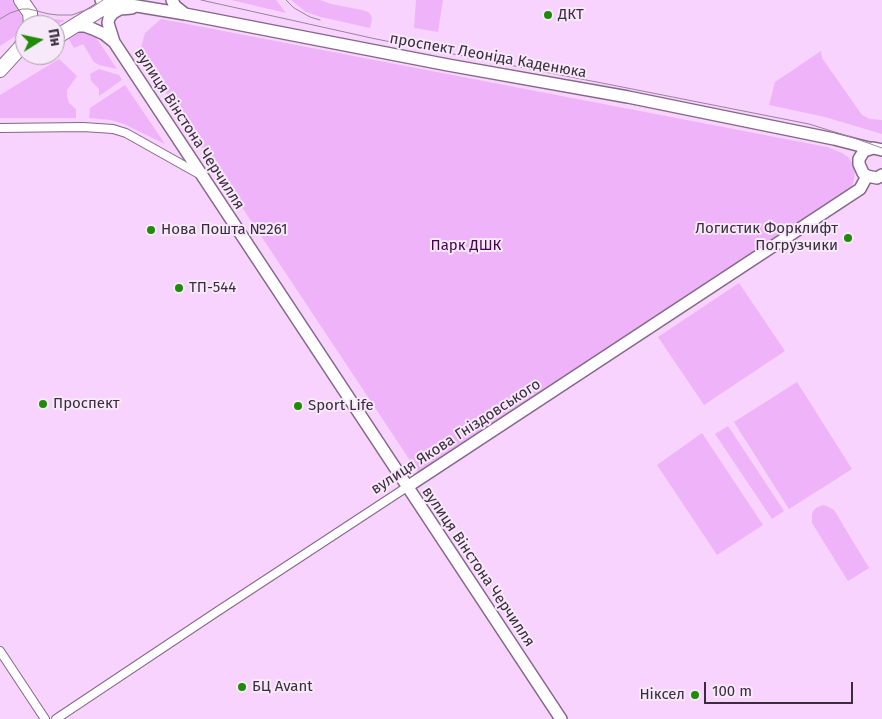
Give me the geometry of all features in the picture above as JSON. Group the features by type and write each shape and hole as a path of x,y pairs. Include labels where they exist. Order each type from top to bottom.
{"highway":[{"path":"21,0 30,15"},
{"path":"65,32 110,1"},
{"path":"0,71 15,54"},
{"path":"0,71 15,62"}],"street":[{"path":"172,0 175,6 185,14"},
{"name":"проспект Леоніда Каденюка","path":"110,1 628,97 882,150"},
{"path":"114,42 108,23 113,13 120,9 148,7"},
{"name":"вулиця Вінстона Черчилля","path":"74,26 85,26 93,29 104,34 114,42 561,719"},
{"path":"0,128 83,127 113,129 126,133 202,175"},
{"path":"869,148 864,151 859,159 860,169 867,176 877,178 882,175"},
{"name":"вулиця Якова Гніздовського","path":"56,719 860,190 867,176"},
{"path":"0,651 45,719"}],"green space":[{"path":"0,0 13,0 21,15 15,15 15,36 0,46"},
{"path":"231,0 276,0 286,13"},
{"path":"291,0 320,0 368,12 372,19 370,28 306,12"},
{"path":"416,0 443,0 438,32 414,28"},
{"name":"Парк ДШК","path":"161,19 827,147 848,157 855,171 854,179 852,186 846,191 419,474 141,55 140,51 145,33"},
{"path":"75,31 83,31 95,36 117,69 94,62 83,44 74,48 67,36"},
{"path":"821,51 822,58 862,115 870,119 882,120 882,134 825,117 769,105 775,82"},
{"path":"49,65 65,65 77,76 67,90 69,103 76,109 76,118 0,118 0,95"},
{"path":"99,69 119,75 122,80 99,96 99,89 91,81 90,74"},
{"path":"125,85 165,144 124,124 111,120 89,118 90,108"},
{"path":"739,283 785,351 704,405 658,337"},
{"path":"797,382 852,469 789,509 734,422"},
{"path":"728,426 784,511 772,519 715,434"},
{"path":"702,433 763,525 717,555 657,465"},
{"path":"823,505 834,510 869,568 848,581 812,523 813,511"}],"tram line":[{"path":"0,19 22,9 49,14 72,15 91,8 103,0"},
{"path":"201,0 376,39 809,124 882,148"},
{"path":"286,0 294,8 320,20"}],"place":[{"name":"ДКТ","path":"548,15"},
{"name":"Нова Пошта №261","path":"151,230"},
{"name":"Логистик Форклифт Погрузчики","path":"848,238"},
{"name":"ТП-544","path":"179,288"},
{"name":"Проспект","path":"43,404"},
{"name":"Sport Life","path":"298,406"},
{"name":"БЦ Avant","path":"242,687"},
{"name":"Ніксел","path":"695,695"}]}
